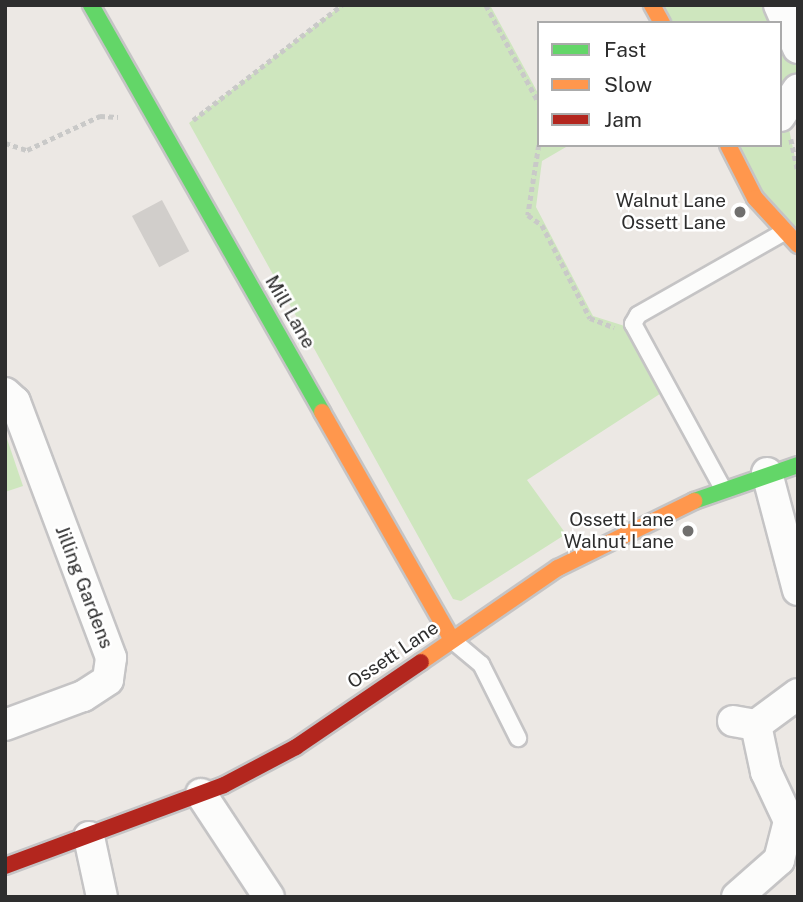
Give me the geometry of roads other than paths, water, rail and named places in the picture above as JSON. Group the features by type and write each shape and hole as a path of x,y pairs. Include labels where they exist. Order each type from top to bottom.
{"street":[{"name":"Mill Lane","path":"91,5 452,640"},
{"path":"652,5 661,21"},
{"path":"779,5 798,48"},
{"path":"782,113 798,89"},
{"path":"740,151 784,232 798,246"},
{"name":"Jilling Gardens","path":"5,393 15,402 111,659 108,680 83,696 5,725"},
{"name":"Ossett Lane","path":"5,866 201,794 296,747 558,568 722,488 798,465"},
{"path":"768,473 798,590"},
{"path":"737,897 779,860 789,821 745,723 798,694"},
{"path":"201,794 269,897"},
{"path":"89,837 102,897"}],"lane":[{"path":"722,488 633,324 638,315 784,232"},
{"path":"452,640 481,664 518,738"}],"place":[{"name":"Walnut Lane Ossett Lane","path":"740,212"},
{"name":"Ossett Lane Walnut Lane","path":"688,531"}]}
